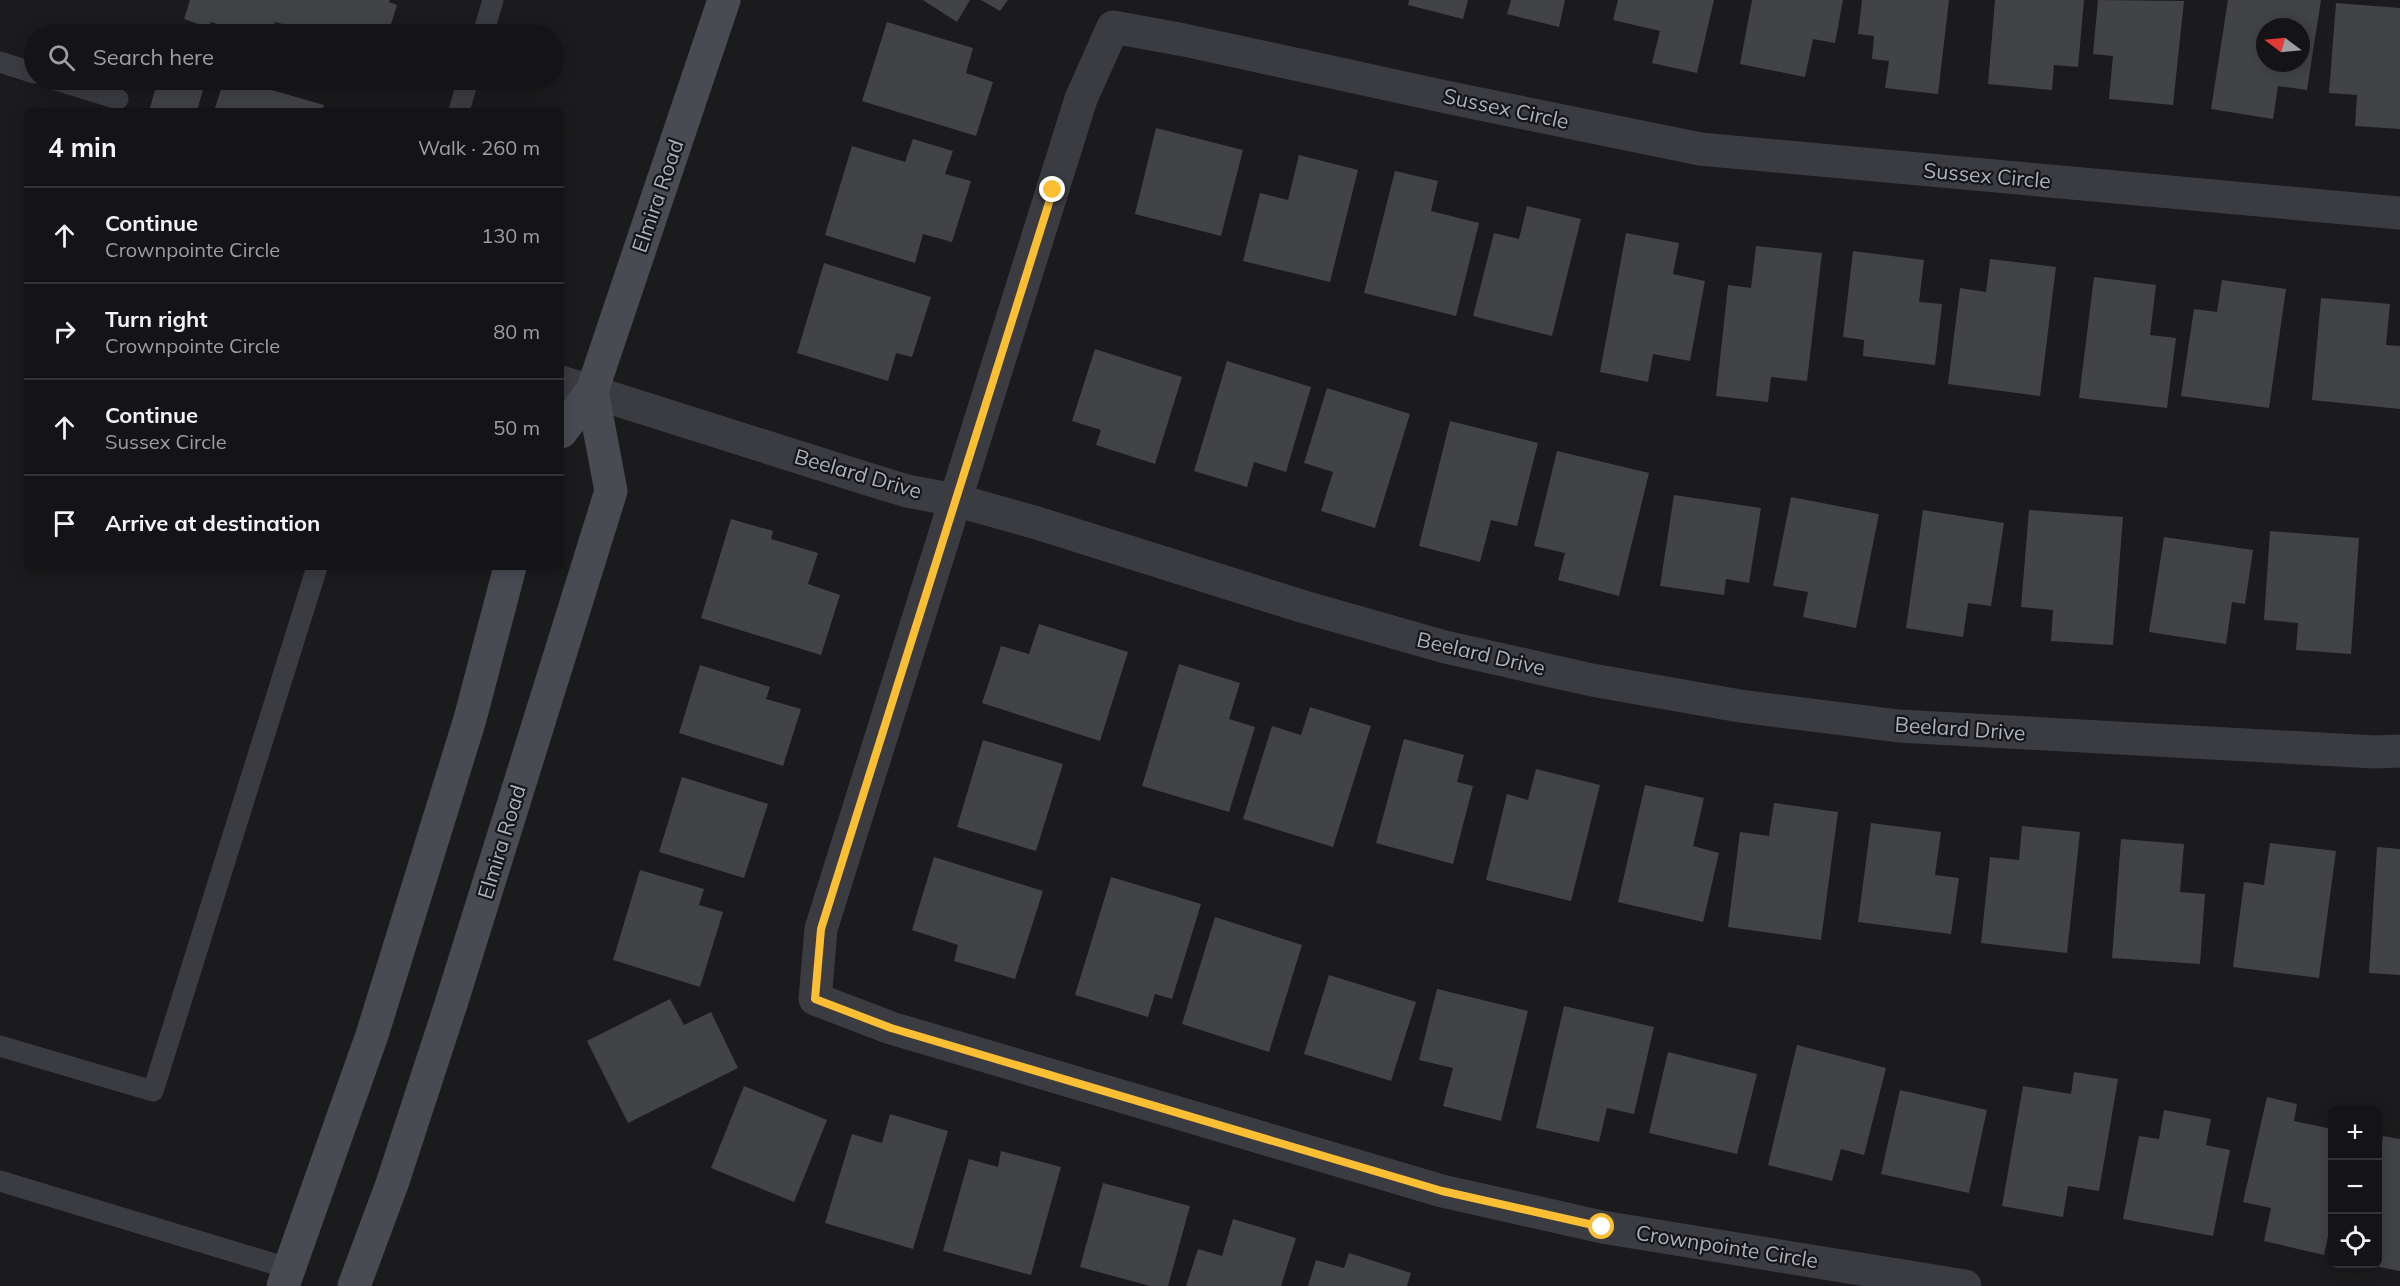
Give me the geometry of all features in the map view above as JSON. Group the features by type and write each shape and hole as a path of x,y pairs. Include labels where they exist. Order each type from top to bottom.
{"main road":[{"name":"Elmira Road","path":"564,428 592,392 724,0"},
{"name":"Elmira Road","path":"354,1286 392,1184 448,1016 611,491 592,392"},
{"path":"287,1277 372,1035 470,719 509,570"}],"street":[{"name":"Sussex Circle","path":"955,500 1081,99 1113,27 1700,149 2400,213"},
{"name":"Beelard Drive","path":"564,383 874,482 955,500 1037,523 1301,606 1445,647 1592,680 1740,706 1899,726 2375,752 2400,751"},
{"name":"Crownpointe Circle","path":"955,500 821,929 815,999 891,1028 1442,1191 1602,1227 1965,1286"}],"lane":[{"path":"486,24 493,0"},
{"path":"0,62 24,70"},
{"path":"89,90 118,99"},
{"path":"460,108 465,90"},
{"path":"0,1046 153,1091 315,570"},
{"path":"0,1181 287,1277"}],"building":[{"path":"190,0 390,0 389,2 397,5 391,24 282,24 275,22 274,24 217,24 211,22 210,24 198,24 184,19"},
{"path":"923,0 970,0 957,22"},
{"path":"981,0 1008,0 1000,11"},
{"path":"1409,0 1468,0 1463,19 1408,5"},
{"path":"1511,0 1565,0 1559,27 1507,14"},
{"path":"1618,0 1714,0 1697,73 1652,63 1660,31 1613,20"},
{"path":"1752,0 1843,0 1835,43 1813,39 1805,77 1740,64"},
{"path":"1862,0 1949,0 1938,94 1885,88 1889,61 1872,59 1874,36 1858,34"},
{"path":"1995,0 2084,0 2078,67 2054,65 2052,90 1988,84"},
{"path":"2098,0 2184,1 2173,105 2109,99 2113,56 2093,54"},
{"path":"2228,0 2321,0 2310,71 2310,18 2256,18 2256,72 2310,72 2307,90 2278,86 2273,119 2211,109"},
{"path":"2336,3 2400,8 2400,129 2355,126 2357,95 2329,93"},
{"path":"887,22 973,48 966,73 993,82 976,136 862,101"},
{"path":"155,90 203,90 198,108 150,108"},
{"path":"221,90 272,90 324,105 323,108 215,108"},
{"path":"1156,128 1243,150 1221,236 1135,214"},
{"path":"913,139 953,151 945,174 971,181 952,242 923,234 915,263 825,235 852,146 905,162"},
{"path":"1299,155 1358,170 1330,282 1243,261 1260,193 1288,200"},
{"path":"1395,171 1438,181 1431,211 1479,223 1456,316 1364,293"},
{"path":"1527,206 1581,219 1552,336 1473,316 1494,233 1519,239"},
{"path":"1626,233 1679,243 1673,274 1705,281 1690,361 1653,354 1648,382 1600,372"},
{"path":"1756,246 1822,253 1807,381 1771,377 1768,402 1716,396 1728,285 1751,288"},
{"path":"1853,251 1924,260 1919,302 1942,304 1935,365 1863,356 1864,340 1843,337"},
{"path":"1990,259 2056,267 2040,396 1948,384 1960,288 1986,292"},
{"path":"824,263 931,297 912,357 896,353 888,381 797,353"},
{"path":"2094,277 2156,285 2150,335 2176,338 2167,408 2079,398"},
{"path":"2222,280 2286,289 2269,408 2181,396 2194,309 2217,312"},
{"path":"2321,298 2390,304 2386,345 2400,346 2400,409 2312,400"},
{"path":"1095,349 1182,377 1155,464 1096,445 1101,430 1072,421"},
{"path":"1227,361 1311,387 1286,472 1254,462 1247,487 1194,471"},
{"path":"1327,388 1410,414 1375,528 1321,511 1333,472 1304,463"},
{"path":"1450,421 1538,443 1517,526 1491,520 1480,562 1419,546"},
{"path":"1557,451 1649,473 1619,596 1558,580 1565,553 1534,546"},
{"path":"1674,495 1761,508 1749,583 1726,579 1724,595 1660,586"},
{"path":"1791,497 1879,514 1856,628 1803,617 1808,592 1773,586"},
{"path":"1923,510 2004,523 1991,606 1968,603 1963,637 1906,628"},
{"path":"2029,510 2123,517 2113,645 2051,641 2053,610 2021,607"},
{"path":"731,519 773,531 771,539 818,553 808,584 840,595 821,655 701,618"},
{"path":"2270,531 2359,538 2351,654 2296,650 2298,623 2264,620"},
{"path":"2164,537 2253,550 2245,604 2232,602 2226,644 2149,632"},
{"path":"1039,624 1128,652 1100,741 982,703 1001,646 1029,654"},
{"path":"1179,664 1240,683 1229,719 1255,727 1229,812 1142,786"},
{"path":"700,665 770,687 766,699 801,709 783,766 679,733"},
{"path":"1310,707 1371,726 1333,847 1243,819 1272,726 1301,735"},
{"path":"1404,739 1464,755 1457,782 1473,786 1453,864 1376,843"},
{"path":"983,740 1063,764 1036,851 957,827"},
{"path":"1536,769 1600,785 1571,901 1486,880 1507,794 1528,800"},
{"path":"682,777 768,804 744,878 659,852"},
{"path":"1645,785 1704,798 1693,846 1719,853 1703,922 1618,902"},
{"path":"1774,803 1838,812 1821,940 1728,927 1740,832 1769,836"},
{"path":"1871,823 1941,832 1935,875 1959,878 1951,934 1858,922"},
{"path":"2022,826 2080,832 2067,953 1981,943 1990,857 2019,860"},
{"path":"2121,839 2184,844 2180,892 2205,894 2200,964 2112,958"},
{"path":"2270,843 2336,851 2319,978 2233,967 2244,882 2264,885"},
{"path":"2377,847 2400,849 2400,975 2369,973"},
{"path":"934,857 1043,891 1015,979 954,961 958,945 912,930"},
{"path":"640,870 704,889 699,905 723,912 700,987 613,960"},
{"path":"1111,877 1201,904 1172,999 1155,994 1148,1017 1075,995"},
{"path":"1215,917 1302,945 1269,1052 1182,1024"},
{"path":"1329,975 1416,1002 1391,1081 1304,1054"},
{"path":"1437,989 1528,1011 1501,1121 1443,1106 1453,1068 1419,1060"},
{"path":"670,999 684,1025 711,1012 738,1068 628,1123 587,1041"},
{"path":"1564,1006 1654,1027 1634,1114 1607,1108 1599,1142 1536,1128"},
{"path":"1797,1045 1886,1068 1864,1155 1841,1149 1832,1181 1768,1165"},
{"path":"1668,1052 1757,1074 1737,1154 1649,1133"},
{"path":"2074,1072 2118,1079 2099,1191 2068,1186 2063,1217 2002,1206 2023,1086 2071,1094"},
{"path":"744,1086 827,1120 794,1202 711,1168"},
{"path":"1900,1090 1987,1110 1969,1193 1881,1174"},
{"path":"2267,1097 2297,1104 2294,1121 2328,1128 2328,1236 2324,1255 2264,1241 2271,1208 2243,1202"},
{"path":"2164,1110 2211,1119 2206,1145 2230,1150 2213,1236 2123,1219 2139,1136 2159,1139"},
{"path":"890,1114 948,1131 913,1249 825,1223 852,1134 882,1143"},
{"path":"2383,1136 2400,1139 2400,1271 2382,1268"},
{"path":"1001,1151 1061,1167 1031,1275 943,1251 969,1159 998,1167"},
{"path":"1103,1183 1190,1206 1168,1286 1150,1286 1080,1267"},
{"path":"1233,1219 1296,1238 1281,1286 1186,1286 1198,1249 1222,1256"},
{"path":"1349,1253 1411,1273 1407,1286 1308,1286 1316,1260 1344,1268"}],"route":[{"path":"1053,190 821,929 815,999 891,1028 1442,1191 1602,1227"}]}
